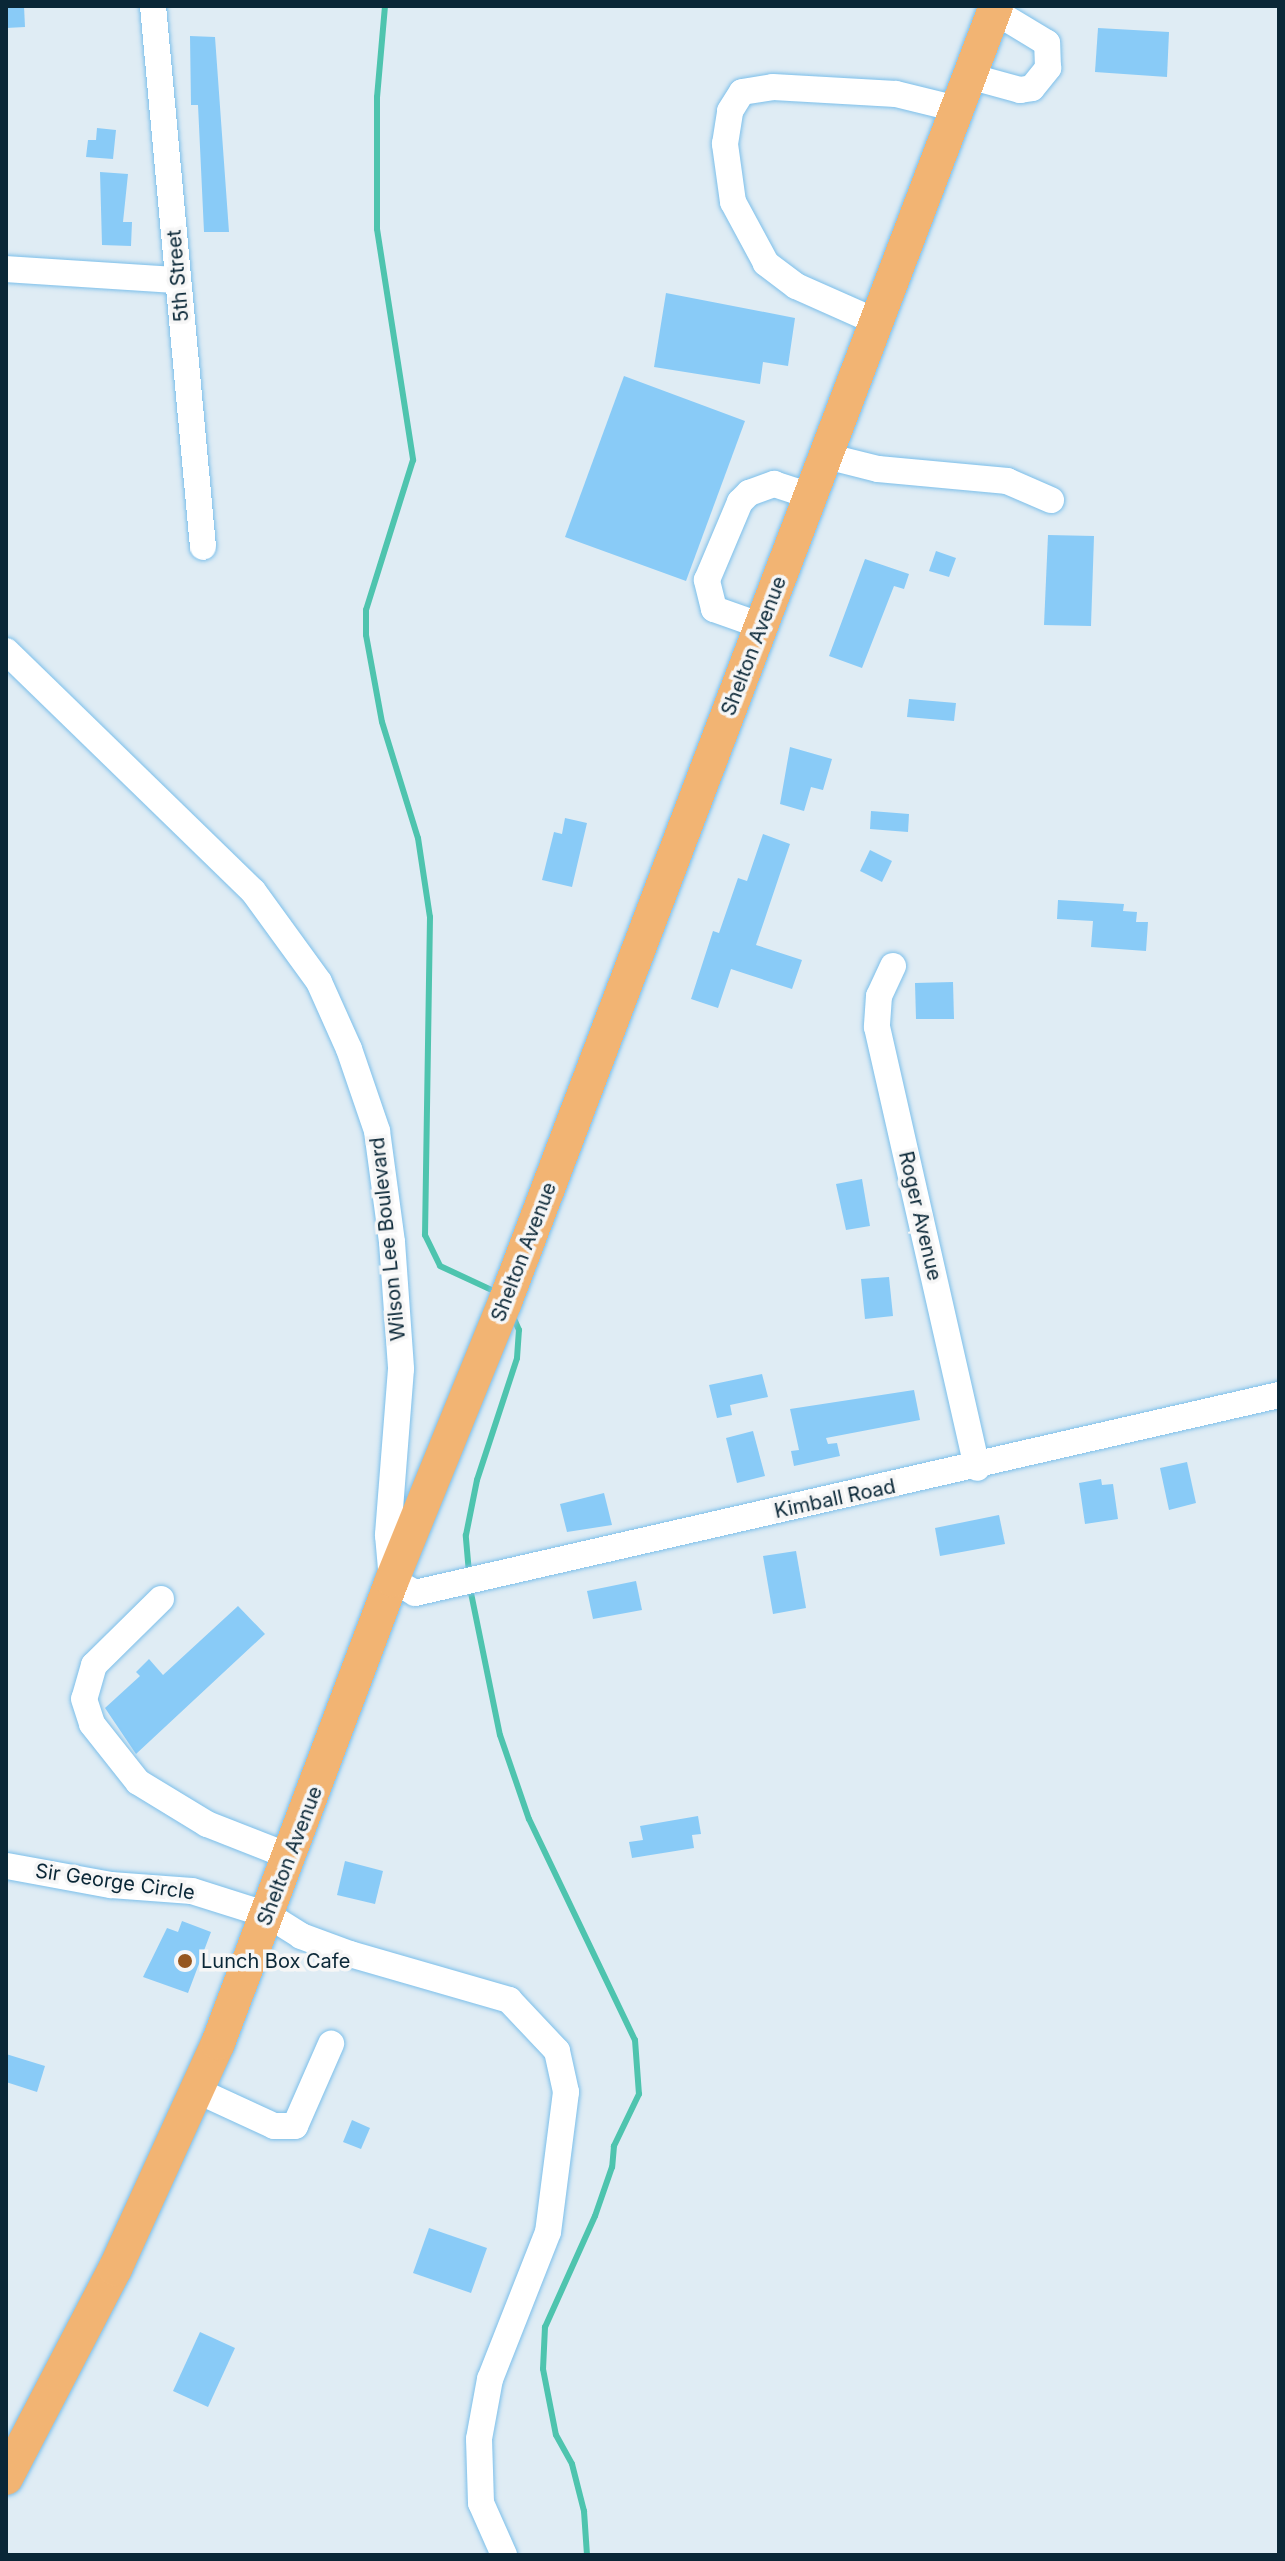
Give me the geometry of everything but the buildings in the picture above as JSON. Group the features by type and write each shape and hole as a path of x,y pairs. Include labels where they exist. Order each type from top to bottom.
{"main road":[{"name":"Shelton Avenue","path":"6,2478 115,2269 196,2090 268,1915 392,1580 505,1302 995,9"}],"street":[{"name":"5th Street","path":"153,6 203,547"},
{"path":"969,76 1020,90 1032,88 1048,68 1047,43 995,9"},
{"path":"877,322 796,286 766,263 733,202 725,144 730,111 742,92 773,87 896,94 957,109"},
{"path":"6,269 178,280"},
{"path":"826,456 878,469 1007,481 1051,500"},
{"path":"762,626 714,609 707,580 740,502 749,493 774,484 811,496"},
{"name":"Wilson Lee Boulevard","path":"6,651 253,891 319,982 349,1049 377,1131 392,1242 401,1369 388,1535 392,1580"},
{"name":"Roger Avenue","path":"893,966 879,996 877,1027 977,1468"},
{"name":"Kimball Road","path":"392,1580 415,1593 977,1468 1279,1395"},
{"path":"161,1599 94,1665 84,1699 92,1724 138,1782 207,1824 291,1857"},
{"name":"Sir George Circle","path":"6,1873 6,1866 111,1885 192,1891 268,1915 301,1936 350,1954 509,2000 557,2051 566,2092 548,2232 490,2379 479,2439 481,2503 504,2555"},
{"path":"196,2090 274,2126 295,2126 331,2044"}],"waterway":[{"path":"385,6 377,97 377,229 413,460 366,610 366,635 382,722 418,838 430,917 425,1235 440,1266 496,1292"},
{"path":"469,1573 466,1535 477,1480 517,1358 519,1330 512,1314"},
{"path":"470,1588 500,1735 529,1819 635,2040 639,2094 614,2146 612,2167 595,2216 545,2327 543,2369 556,2435 572,2464 584,2511 587,2555"}],"place":[{"name":"Lunch Box Cafe","path":"185,1961"}]}
